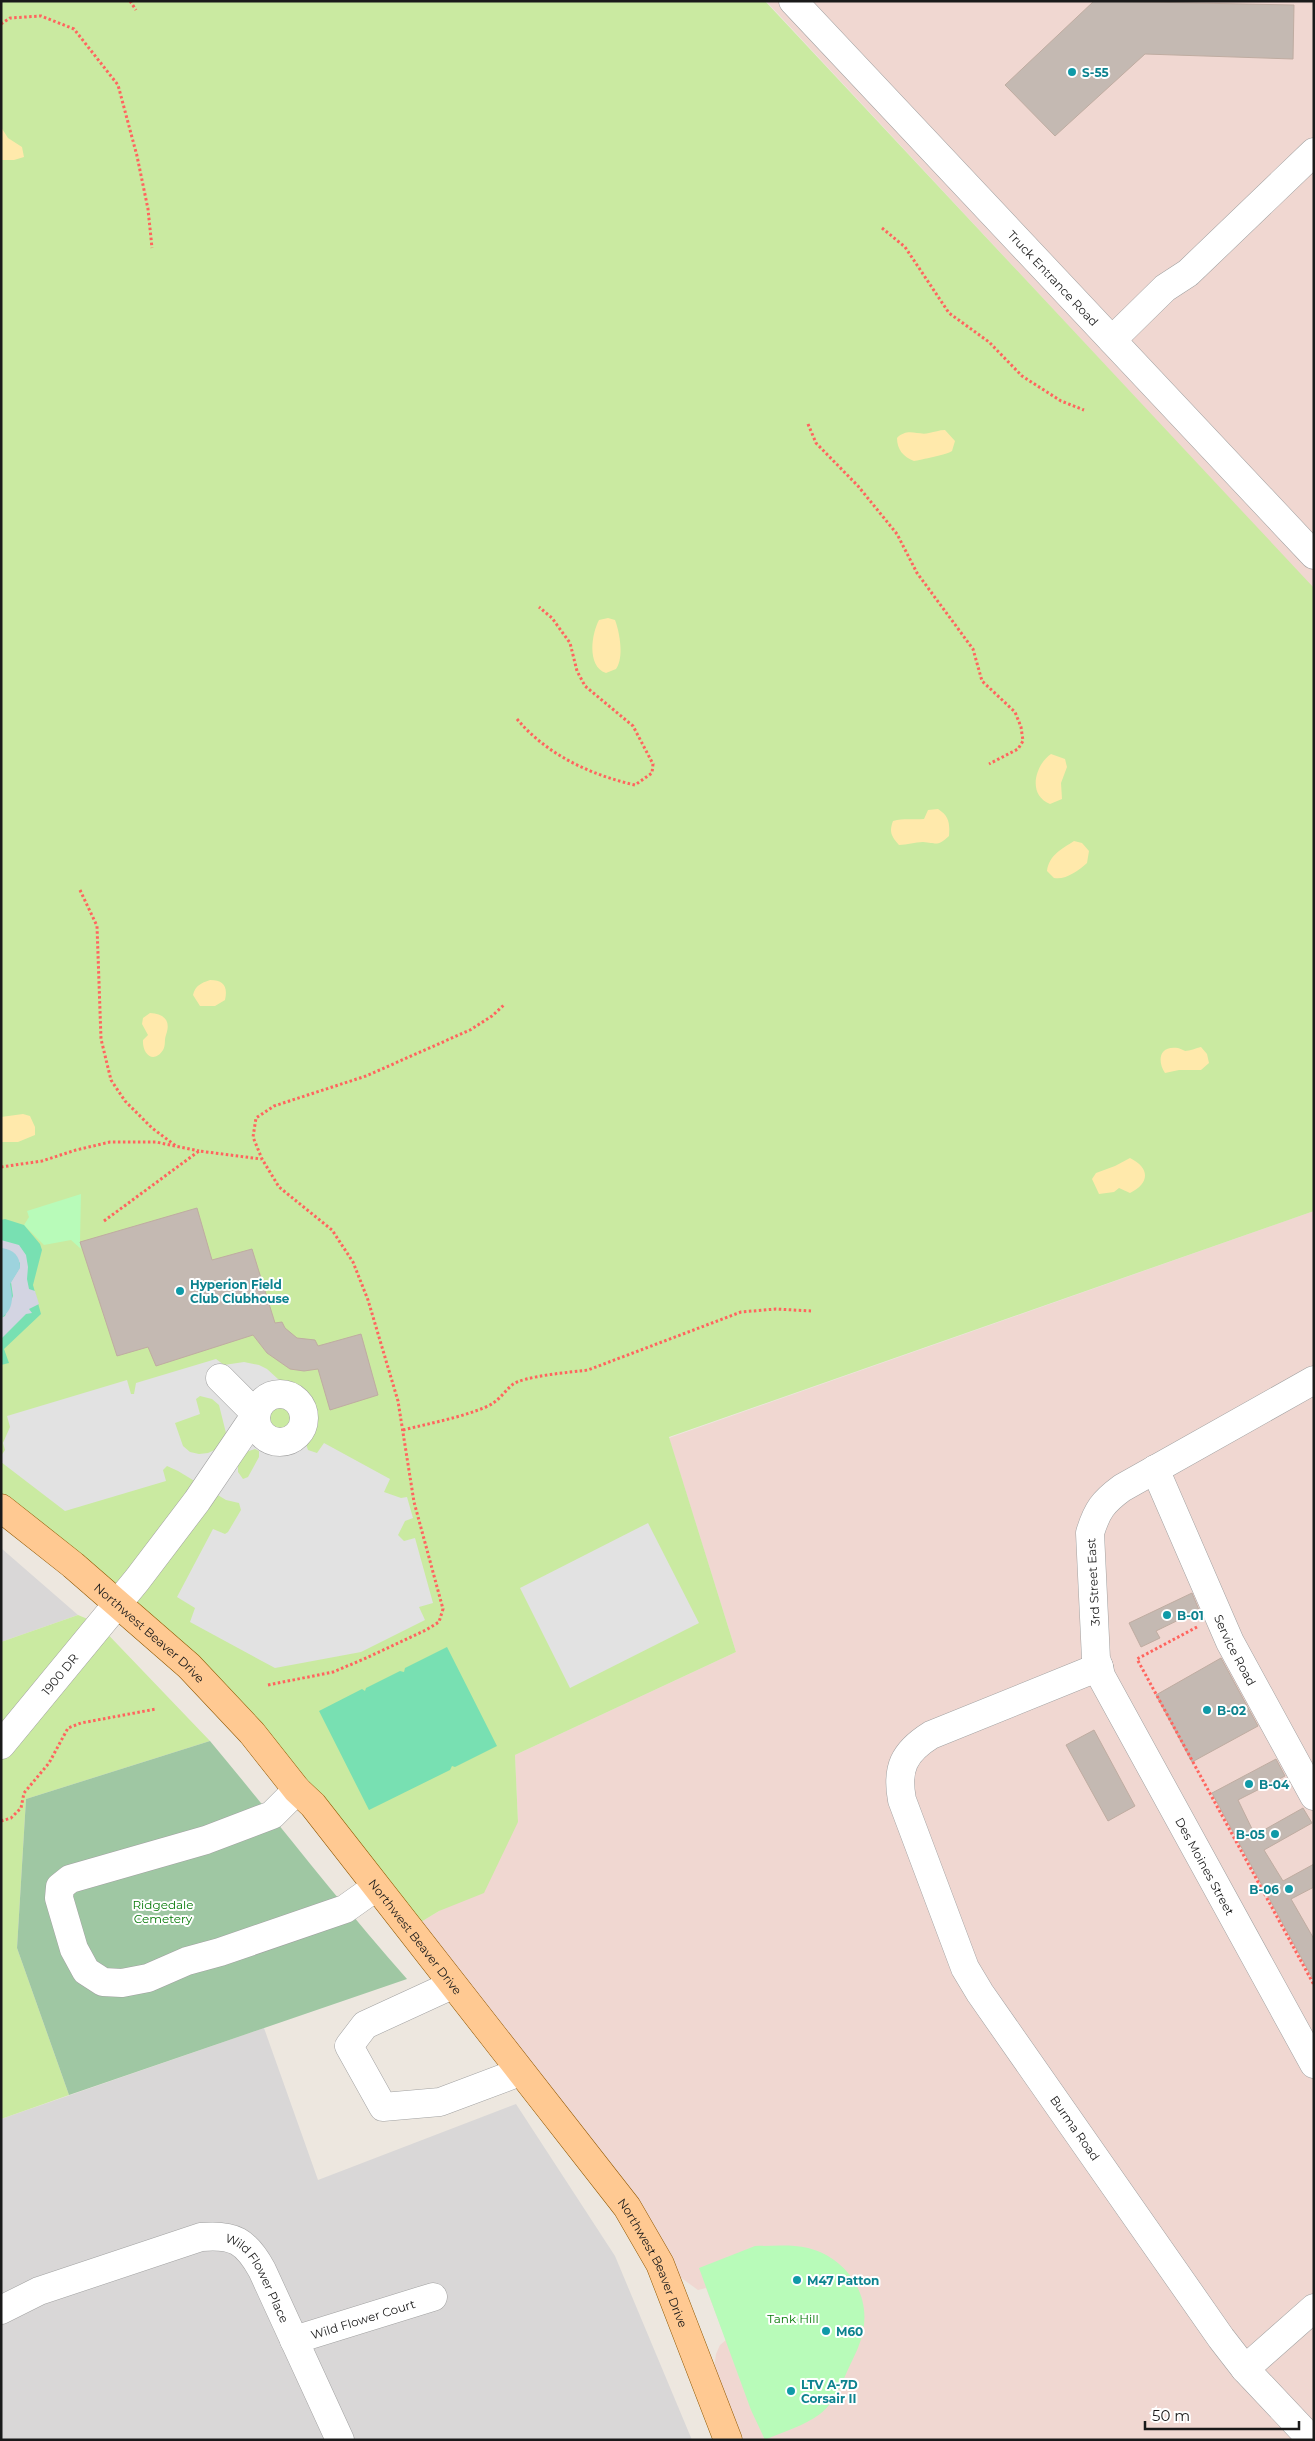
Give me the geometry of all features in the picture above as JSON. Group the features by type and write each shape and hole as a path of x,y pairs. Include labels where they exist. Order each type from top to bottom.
{"main road":[{"name":"Northwest Beaver Drive","path":"1,1508 119,1604 189,1666 252,1732 297,1790 313,1805 627,2207 660,2264 728,2440"}],"street":[{"name":"Truck Entrance Road","path":"793,1 1112,340 1311,545"},
{"path":"1112,340 1165,288 1188,273 1314,152"},
{"name":"1900 DR","path":"1,1745 119,1604 198,1501 256,1414 220,1378"},
{"name":"3rd Street East","path":"1098,1667 1096,1659 1090,1533 1095,1515 1106,1500 1122,1488 1314,1380"},
{"name":"Service Road","path":"1155,1469 1218,1616 1252,1685 1314,1796"},
{"name":"Burma Road","path":"1098,1667 931,1735 914,1746 902,1763 899,1782 902,1800 965,1968 1221,2338 1246,2369 1312,2440"},
{"name":"Des Moines Street","path":"1098,1667 1119,1710 1314,2064"},
{"path":"297,1790 272,1815 206,1840 70,1879 60,1887 59,1898 74,1949 86,1971 103,1982 122,1983 148,1978 186,1961 220,1952 345,1909 376,1887"},
{"path":"452,1985 364,2025 349,2046 383,2107 440,2102 520,2072"},
{"name":"Wild Flower Place","path":"1,2310 39,2291 202,2237 222,2235 240,2242 252,2252 340,2440"},
{"name":"Wild Flower Court","path":"294,2340 433,2297"},
{"path":"1246,2369 1314,2308"}],"path":[{"path":"130,1 136,10"},
{"path":"1,24 10,18 41,16 74,29 118,85 137,156 148,209 152,248"},
{"path":"882,228 905,247 949,313 989,342 1022,376 1061,401 1084,410"},
{"path":"808,424 816,442 858,486 897,534 917,573 973,649 982,680 1015,712 1021,727 1023,741 1018,749 989,764"},
{"path":"517,719 527,731 561,757 598,774 635,785 652,773 653,764 633,726 585,686 576,671 570,643 558,630 552,618 539,607"},
{"path":"80,890 98,926 101,1039 111,1080 125,1101 152,1128 176,1146"},
{"path":"268,1685 333,1672 416,1635 438,1622 443,1609 414,1502 398,1401 368,1300 353,1262 332,1230 279,1187 262,1159 253,1137 256,1118 274,1106 366,1076 470,1030 492,1016 505,1004"},
{"path":"1,1167 42,1161 110,1142 156,1142 199,1151 262,1159"},
{"path":"104,1221 199,1151"},
{"path":"403,1430 464,1415 489,1406 513,1384 588,1370 741,1312 776,1309 812,1311"},
{"path":"1218,1616 1137,1659 1314,1985"},
{"path":"1,1821 11,1818 21,1808 24,1793 49,1763 68,1728 80,1723 156,1709"}],"shaded area":[{"path":"766,1 1314,1 1314,589"},
{"path":"1314,1211 1314,2440 742,2440 714,2369 716,2354 720,2345 726,2340 706,2288 698,2290 680,2277 665,2248 416,1925 439,1911 518,1822 515,1755 736,1652 669,1438"},
{"path":"1,1240 19,1245 26,1255 29,1289 35,1291 39,1304 29,1309 32,1313 26,1314 1,1339 1,1318 5,1316 13,1296 11,1282 20,1267 20,1263 6,1249 1,1249"},
{"path":"216,1359 224,1365 244,1362 259,1365 267,1369 278,1379 299,1389 310,1409 310,1425 305,1441 308,1450 317,1453 324,1443 390,1479 384,1492 401,1498 407,1497 413,1518 405,1521 398,1535 404,1541 415,1538 433,1603 419,1607 425,1620 361,1652 275,1668 190,1622 195,1608 177,1597 213,1529 225,1534 228,1532 241,1510 239,1503 226,1500 167,1466 163,1470 166,1481 65,1511 1,1462 1,1456 5,1450 3,1443 10,1427 7,1416 127,1380 131,1394 134,1394 136,1383","holes":["200,1396 212,1399 219,1405 226,1433 217,1449 208,1453 190,1452 183,1446 175,1423 200,1414 196,1399","279,1401 292,1407 296,1417 293,1427 281,1434 270,1431 264,1422 266,1408 272,1403","255,1449 259,1451 259,1457 248,1477 243,1479 238,1472 238,1462 246,1452"]},
{"path":"648,1523 699,1623 570,1688 520,1588"},
{"path":"1,1548 78,1615 1,1642"},
{"path":"264,2028 318,2180 516,2104 615,2256 692,2440 1,2440 1,2119"}],"green space":[{"path":"1,1 765,1 1314,588 1314,1211 669,1437 736,1652 515,1755 518,1822 484,1893 439,1911 416,1925 259,1727 1,1498"},
{"path":"81,1194 81,1249 71,1240 44,1245 24,1225 29,1217 27,1211"},
{"path":"5,1219 24,1225 40,1244 42,1250 33,1285 41,1314 4,1349 9,1363 1,1365 1,1220"},
{"path":"78,1615 97,1623 210,1741 26,1799 17,1948 69,2095 1,2119 1,1642"},
{"path":"447,1647 497,1746 455,1767 452,1766 450,1770 369,1810 319,1711 362,1689 365,1691 366,1688 400,1671 404,1672 405,1668"},
{"name":"Ridgedale Cemetery","path":"210,1741 332,1891 407,1979 69,2095 17,1948 26,1799"},
{"name":"Tank Hill","path":"755,2246 808,2248 833,2259 844,2268 859,2290 863,2303 864,2317 863,2331 858,2347 830,2404 820,2414 807,2422 765,2440 751,2410 699,2268"}],"sand":[{"path":"1,127 8,138 22,147 24,157 14,160 1,160"},
{"path":"945,430 955,441 952,451 946,454 914,461 904,455 899,449 897,438 905,433 925,434"},
{"path":"608,618 615,620 620,638 621,652 616,669 606,673 600,670 596,664 592,650 594,634 599,620"},
{"path":"1051,754 1065,759 1067,767 1061,783 1062,799 1050,804 1038,794 1036,780 1041,765"},
{"path":"938,809 947,817 949,824 949,836 942,842 937,844 923,842 899,845 894,839 891,834 893,821 924,819 928,810"},
{"path":"1074,841 1082,843 1089,851 1087,863 1076,872 1054,878 1047,871 1050,861 1057,853"},
{"path":"210,980 219,981 224,985 226,991 225,1000 215,1006 200,1006 193,995 195,989"},
{"path":"150,1013 160,1015 166,1019 168,1026 164,1048 156,1057 149,1056 143,1045 143,1040 148,1035 142,1024 143,1018"},
{"path":"1201,1047 1207,1054 1209,1063 1201,1070 1179,1070 1165,1073 1161,1064 1163,1051 1178,1048 1189,1051"},
{"path":"23,1114 30,1116 35,1127 35,1135 18,1142 1,1142 1,1117"},
{"path":"1130,1158 1137,1162 1144,1171 1144,1180 1141,1185 1130,1193 1119,1188 1114,1192 1099,1194 1092,1179 1096,1173"}],"water":[{"path":"2,1248 10,1250 15,1254 19,1260 20,1268 10,1284 12,1303 8,1311 1,1318"}],"building":[{"name":"S-55","path":"1094,1 1294,5 1293,59 1145,54 1055,136 1005,85"},
{"name":"Hyperion Field Club Clubhouse","path":"197,1208 212,1260 252,1249 275,1323 282,1322 285,1328 297,1338 315,1340 318,1346 361,1334 378,1395 330,1410 318,1369 304,1371 290,1369 267,1353 253,1335 156,1366 148,1347 117,1356 80,1242"},
{"name":"B-01","path":"1192,1593 1199,1610 1156,1631 1160,1638 1141,1647 1129,1623"},
{"name":"B-02","path":"1221,1658 1258,1726 1192,1762 1156,1695"},
{"path":"1094,1730 1135,1806 1108,1821 1066,1745"},
{"path":"1276,1759 1285,1776 1238,1800 1255,1835 1303,1808 1312,1823 1264,1850 1283,1881 1314,1864 1314,1887 1291,1899 1314,1939 1314,1981 1212,1793"}],"place":[{"name":"S-55","path":"1072,72"},
{"name":"Hyperion Field Club Clubhouse","path":"180,1291"},
{"name":"B-01","path":"1167,1615"},
{"name":"B-02","path":"1207,1710"},
{"name":"B-04","path":"1249,1784"},
{"name":"B-05","path":"1275,1834"},
{"name":"B-06","path":"1289,1889"},
{"name":"M47 Patton","path":"797,2280"},
{"name":"M60","path":"826,2331"},
{"name":"LTV A-7D Corsair II","path":"791,2391"}]}
